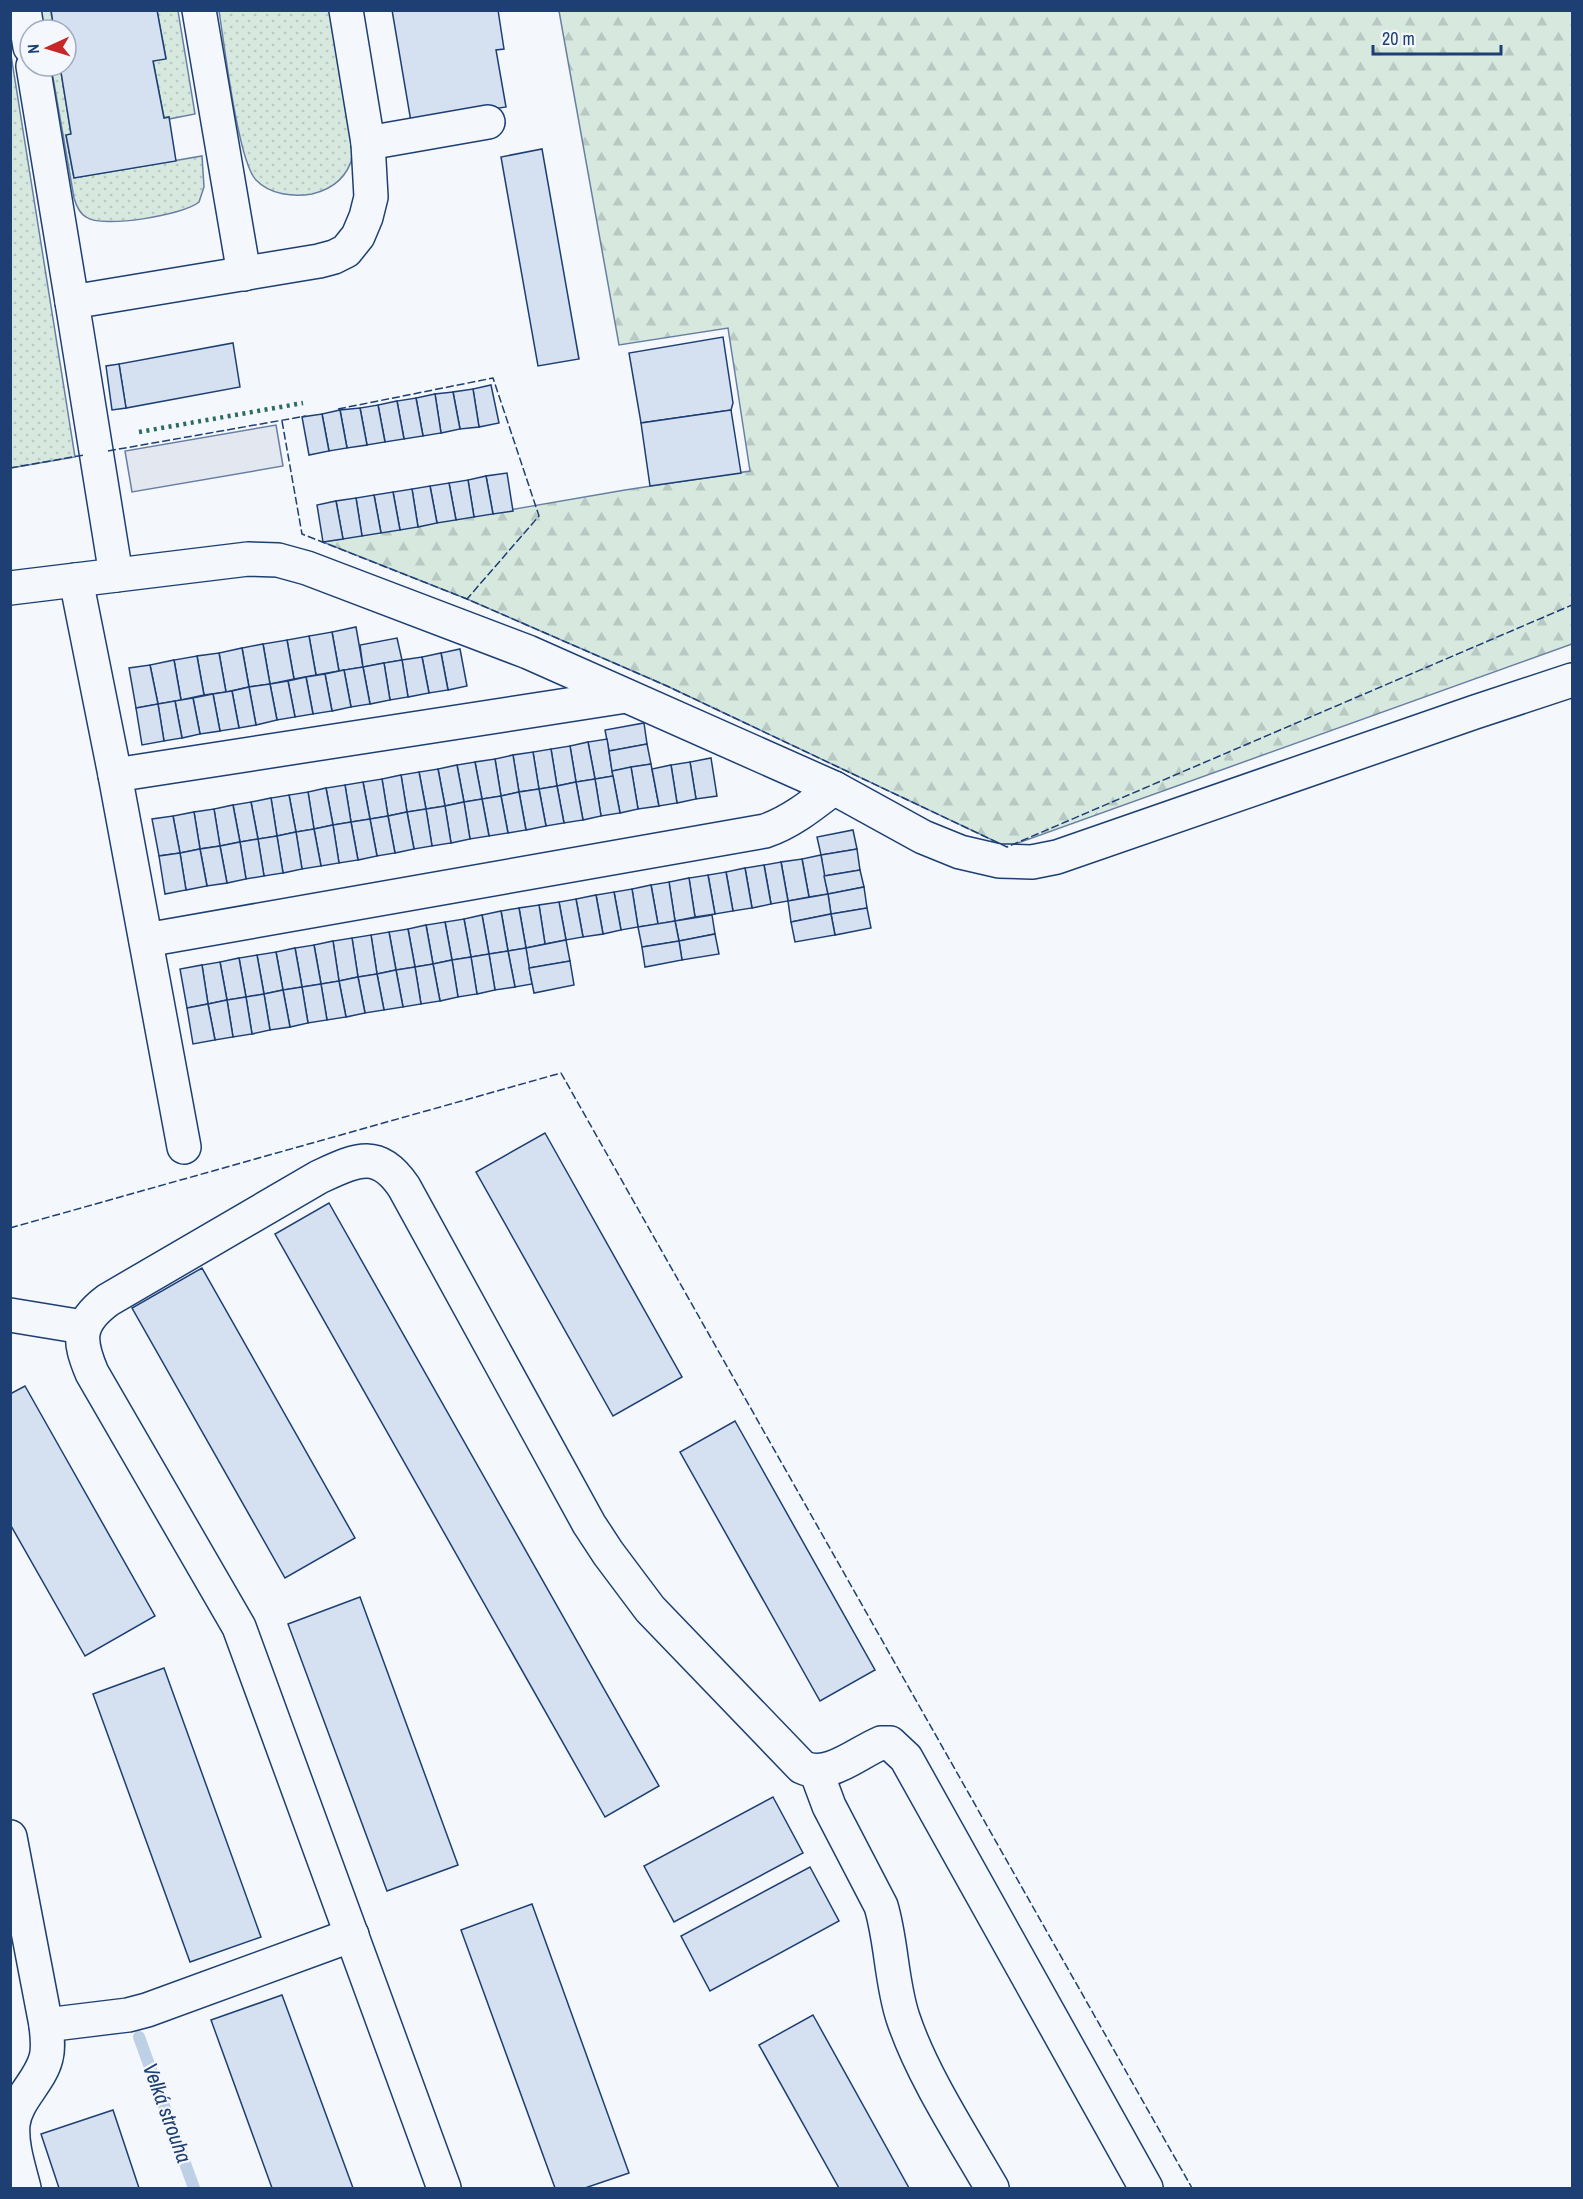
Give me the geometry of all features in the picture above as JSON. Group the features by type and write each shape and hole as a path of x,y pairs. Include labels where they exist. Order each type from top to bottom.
{"street":[{"path":"199,10 244,274"},
{"path":"72,302 319,261 346,251 358,236 371,197 368,143 346,10"},
{"path":"35,78 116,575"},
{"path":"368,143 488,122"},
{"path":"17,588 248,558 278,560 307,568 528,652 834,788 923,837 960,852 999,861 1032,862 1057,857 1572,680"},
{"path":"76,580 184,1147"},
{"path":"115,776 626,696"},
{"path":"146,940 765,831 797,816 834,788"},
{"path":"444,2188 239,1627 92,1373 84,1354 82,1336 83,1327 95,1310 108,1300 319,1178 349,1164 368,1160 381,1163 394,1173 404,1187 589,1524 651,1609 675,1636 802,1767 816,1771 834,1767 880,1743 890,1743 906,1758 1146,2188"},
{"path":"10,1315 83,1327"},
{"path":"816,1771 829,1806 881,1906 898,2001 913,2043 992,2188"},
{"path":"10,1838 46,2025 48,2047 46,2059 18,2106 13,2123 13,2140 24,2188"},
{"path":"46,2025 147,2010 352,1935"}],"green space":[{"path":"41,11 51,11 52,18 42,18"},
{"path":"157,11 178,11 195,114 164,118 153,61 166,58"},
{"path":"219,11 335,11 353,155 343,175 327,189 312,194 298,195 275,192 256,180 249,169 238,127"},
{"path":"559,11 1572,11 1572,644 1007,847 667,686 467,599 323,542 750,471 728,328 619,345"},
{"path":"11,55 75,457 10,468"},
{"path":"53,78 62,78 71,134 66,135 74,178 202,156 204,187 199,202 177,212 143,219 108,222 86,217 78,209 74,198"}],"shaded area":[{"path":"276,425 283,466 132,492 125,451"}],"building":[{"path":"51,10 157,10 166,59 153,61 164,118 169,117 176,161 74,178 66,135 71,134 62,78 78,78 78,18 52,18"},
{"path":"392,10 498,10 504,49 496,50 506,107 411,122"},
{"path":"542,149 579,359 538,366 501,157"},
{"path":"723,337 733,403 731,410 641,423 629,353"},
{"path":"233,343 240,387 126,408 119,364"},
{"path":"119,364 126,408 112,410 106,366"},
{"path":"491,385 499,423 479,427 473,389"},
{"path":"473,389 479,427 460,429 453,392"},
{"path":"453,392 460,429 441,433 435,394"},
{"path":"435,394 441,433 423,436 416,398"},
{"path":"416,398 423,436 404,439 397,401"},
{"path":"397,401 404,439 385,442 378,405"},
{"path":"378,405 385,442 367,445 360,408"},
{"path":"360,408 367,445 347,448 340,410"},
{"path":"340,410 347,448 329,451 322,414"},
{"path":"731,410 741,473 650,486 641,423"},
{"path":"322,414 329,451 309,455 302,417"},
{"path":"507,473 513,511 493,514 486,476"},
{"path":"486,476 493,514 474,517 468,480"},
{"path":"468,480 474,517 456,520 449,483"},
{"path":"449,483 456,520 437,523 430,486"},
{"path":"430,486 437,523 418,527 412,489"},
{"path":"412,489 418,527 400,530 393,492"},
{"path":"393,492 400,530 381,533 374,495"},
{"path":"374,495 381,533 362,536 356,498"},
{"path":"356,498 362,536 343,539 336,501"},
{"path":"336,501 343,539 323,542 317,505"},
{"path":"356,627 363,667 339,671 332,632"},
{"path":"332,632 339,671 316,675 309,636"},
{"path":"309,636 316,675 294,679 287,640"},
{"path":"397,638 402,660 363,667 360,645"},
{"path":"287,640 294,679 270,684 263,644"},
{"path":"263,644 270,684 249,687 242,648"},
{"path":"242,648 249,687 226,692 219,653"},
{"path":"460,649 467,686 448,690 441,653"},
{"path":"219,653 226,692 204,695 197,656"},
{"path":"441,653 448,690 429,693 422,657"},
{"path":"197,656 204,695 181,700 174,660"},
{"path":"422,657 429,693 408,697 402,660"},
{"path":"174,660 181,700 158,704 150,665"},
{"path":"402,660 408,697 390,700 384,663"},
{"path":"384,663 390,700 370,704 363,667"},
{"path":"150,665 158,704 136,708 129,668"},
{"path":"363,667 370,704 351,707 344,670"},
{"path":"344,670 351,707 332,711 325,674"},
{"path":"325,674 332,711 313,714 306,677"},
{"path":"306,677 313,714 295,717 288,681"},
{"path":"288,681 295,717 277,720 270,684"},
{"path":"270,684 277,720 256,725 249,687"},
{"path":"249,687 256,725 239,728 232,691"},
{"path":"232,691 239,728 220,731 213,694"},
{"path":"213,694 220,731 200,734 193,698"},
{"path":"193,698 200,734 182,738 175,701"},
{"path":"175,701 182,738 164,741 158,704"},
{"path":"158,704 164,741 142,745 136,708"},
{"path":"644,723 647,744 609,751 605,730"},
{"path":"607,739 613,776 595,779 588,742"},
{"path":"588,742 595,779 576,782 570,746"},
{"path":"647,744 651,764 612,771 609,751"},
{"path":"570,746 576,782 557,786 551,749"},
{"path":"551,749 557,786 539,789 533,752"},
{"path":"533,752 539,789 519,792 513,755"},
{"path":"513,755 519,792 501,796 495,759"},
{"path":"711,758 717,796 696,799 690,762"},
{"path":"495,759 501,796 482,799 475,762"},
{"path":"475,762 482,799 464,802 457,765"},
{"path":"690,762 696,799 677,803 671,765"},
{"path":"651,764 659,806 638,809 631,767"},
{"path":"457,765 464,802 445,806 438,769"},
{"path":"671,765 677,803 659,806 652,769"},
{"path":"631,767 638,809 620,813 612,771"},
{"path":"438,769 445,806 426,809 419,772"},
{"path":"419,772 426,809 407,812 401,775"},
{"path":"401,775 407,812 388,816 382,779"},
{"path":"613,776 620,813 601,816 595,779"},
{"path":"382,779 388,816 370,819 363,782"},
{"path":"595,779 601,816 583,820 576,782"},
{"path":"363,782 370,819 351,822 345,785"},
{"path":"576,782 583,820 564,823 557,786"},
{"path":"345,785 351,822 333,825 326,788"},
{"path":"557,786 564,823 546,826 539,789"},
{"path":"326,788 333,825 314,829 308,792"},
{"path":"539,789 546,826 526,830 519,792"},
{"path":"308,792 314,829 296,832 289,795"},
{"path":"519,792 526,830 508,833 501,796"},
{"path":"289,795 296,832 277,836 271,798"},
{"path":"501,796 508,833 489,836 482,799"},
{"path":"271,798 277,836 258,839 251,802"},
{"path":"482,799 489,836 470,839 464,802"},
{"path":"251,802 258,839 240,842 233,805"},
{"path":"464,802 470,839 451,843 445,806"},
{"path":"233,805 240,842 220,846 214,809"},
{"path":"445,806 451,843 432,846 426,809"},
{"path":"214,809 220,846 200,849 194,812"},
{"path":"426,809 432,846 414,849 407,812"},
{"path":"194,812 200,849 180,853 173,816"},
{"path":"407,812 414,849 395,853 388,816"},
{"path":"173,816 180,853 159,856 152,819"},
{"path":"388,816 395,853 377,856 370,819"},
{"path":"370,819 377,856 358,860 351,822"},
{"path":"351,822 358,860 339,863 333,825"},
{"path":"333,825 339,863 321,866 314,829"},
{"path":"314,829 321,866 302,869 296,832"},
{"path":"853,830 857,849 821,855 817,837"},
{"path":"296,832 302,869 283,873 277,836"},
{"path":"277,836 283,873 264,876 258,839"},
{"path":"258,839 264,876 246,879 240,842"},
{"path":"240,842 246,879 227,883 220,846"},
{"path":"220,846 227,883 207,886 200,849"},
{"path":"200,849 207,886 186,890 180,853"},
{"path":"857,849 860,870 824,876 821,855"},
{"path":"180,853 186,890 165,894 159,856"},
{"path":"821,855 828,894 809,897 802,859"},
{"path":"802,859 809,897 788,901 781,862"},
{"path":"781,862 788,901 771,904 764,865"},
{"path":"764,865 771,904 752,908 745,868"},
{"path":"745,868 752,908 733,911 726,872"},
{"path":"860,870 864,887 828,894 824,876"},
{"path":"726,872 733,911 715,914 708,875"},
{"path":"708,875 715,914 695,917 689,878"},
{"path":"689,878 695,917 675,921 669,882"},
{"path":"669,882 675,921 658,924 651,885"},
{"path":"651,885 658,924 638,927 632,889"},
{"path":"864,887 867,908 831,914 828,894"},
{"path":"632,889 638,927 621,930 614,892"},
{"path":"614,892 621,930 603,934 596,895"},
{"path":"828,894 831,914 791,922 788,901"},
{"path":"596,895 603,934 583,937 576,899"},
{"path":"576,899 583,937 566,940 559,902"},
{"path":"559,902 566,940 545,944 539,905"},
{"path":"539,905 545,944 526,948 519,908"},
{"path":"519,908 526,948 508,951 501,911"},
{"path":"867,908 871,928 835,935 831,914"},
{"path":"501,911 508,951 489,954 482,915"},
{"path":"831,914 835,935 795,942 791,922"},
{"path":"482,915 489,954 471,957 464,919"},
{"path":"712,915 715,934 679,941 675,921"},
{"path":"464,919 471,957 452,960 445,922"},
{"path":"675,921 679,941 642,947 638,927"},
{"path":"445,922 452,960 433,964 426,925"},
{"path":"426,925 433,964 415,967 408,929"},
{"path":"408,929 415,967 396,970 389,932"},
{"path":"389,932 396,970 377,974 371,935"},
{"path":"715,934 719,954 682,960 679,941"},
{"path":"371,935 377,974 358,977 352,938"},
{"path":"352,938 358,977 339,981 333,941"},
{"path":"566,940 570,961 529,968 526,948"},
{"path":"333,941 339,981 321,984 314,945"},
{"path":"679,941 682,960 645,967 642,947"},
{"path":"314,945 321,984 302,987 295,948"},
{"path":"295,948 302,987 283,990 276,952"},
{"path":"526,948 532,984 515,987 508,951"},
{"path":"508,951 515,987 495,990 489,954"},
{"path":"276,952 283,990 264,994 257,955"},
{"path":"489,954 495,990 477,994 471,957"},
{"path":"257,955 264,994 246,997 239,958"},
{"path":"471,957 477,994 458,997 452,960"},
{"path":"239,958 246,997 227,1000 220,962"},
{"path":"452,960 458,997 440,1001 433,964"},
{"path":"570,961 574,985 534,993 529,968"},
{"path":"220,962 227,1000 208,1004 202,965"},
{"path":"433,964 440,1001 421,1004 415,967"},
{"path":"202,965 208,1004 187,1008 180,969"},
{"path":"415,967 421,1004 403,1007 396,970"},
{"path":"396,970 403,1007 384,1010 377,974"},
{"path":"377,974 384,1010 365,1013 358,977"},
{"path":"358,977 365,1013 346,1017 339,981"},
{"path":"339,981 346,1017 327,1020 321,984"},
{"path":"321,984 327,1020 308,1023 302,987"},
{"path":"302,987 308,1023 290,1027 283,990"},
{"path":"283,990 290,1027 270,1030 264,994"},
{"path":"264,994 270,1030 252,1034 246,997"},
{"path":"246,997 252,1034 233,1037 227,1000"},
{"path":"227,1000 233,1037 215,1040 208,1004"},
{"path":"208,1004 215,1040 193,1044 187,1008"},
{"path":"545,1133 682,1377 613,1416 476,1172"},
{"path":"329,1203 659,1786 605,1817 275,1234"},
{"path":"202,1268 355,1538 285,1578 132,1308"},
{"path":"25,1386 155,1616 85,1656 10,1524 10,1394"},
{"path":"735,1421 875,1670 820,1701 680,1452"},
{"path":"360,1597 458,1865 387,1891 288,1624"},
{"path":"164,1668 261,1937 190,1962 93,1694"},
{"path":"773,1797 803,1853 674,1922 644,1866"},
{"path":"810,1867 839,1921 710,1991 681,1936"},
{"path":"532,1904 629,2173 585,2188 555,2188 461,1930"},
{"path":"282,1995 353,2188 272,2188 211,2020"},
{"path":"813,2015 909,2188 839,2188 759,2045"},
{"path":"113,2110 139,2188 59,2188 41,2134"}],"waterway":[{"name":"Velká strouha","path":"139,2037 194,2188"}],"hedge":[{"path":"139,432 303,403"}],"fence":[{"path":"338,409 493,378 539,516 467,599 667,686 1007,847 1572,605"},
{"path":"108,451 306,416"},
{"path":"282,421 302,534 467,599"},
{"path":"10,468 84,455"},
{"path":"10,1228 561,1073 1192,2188"}]}
